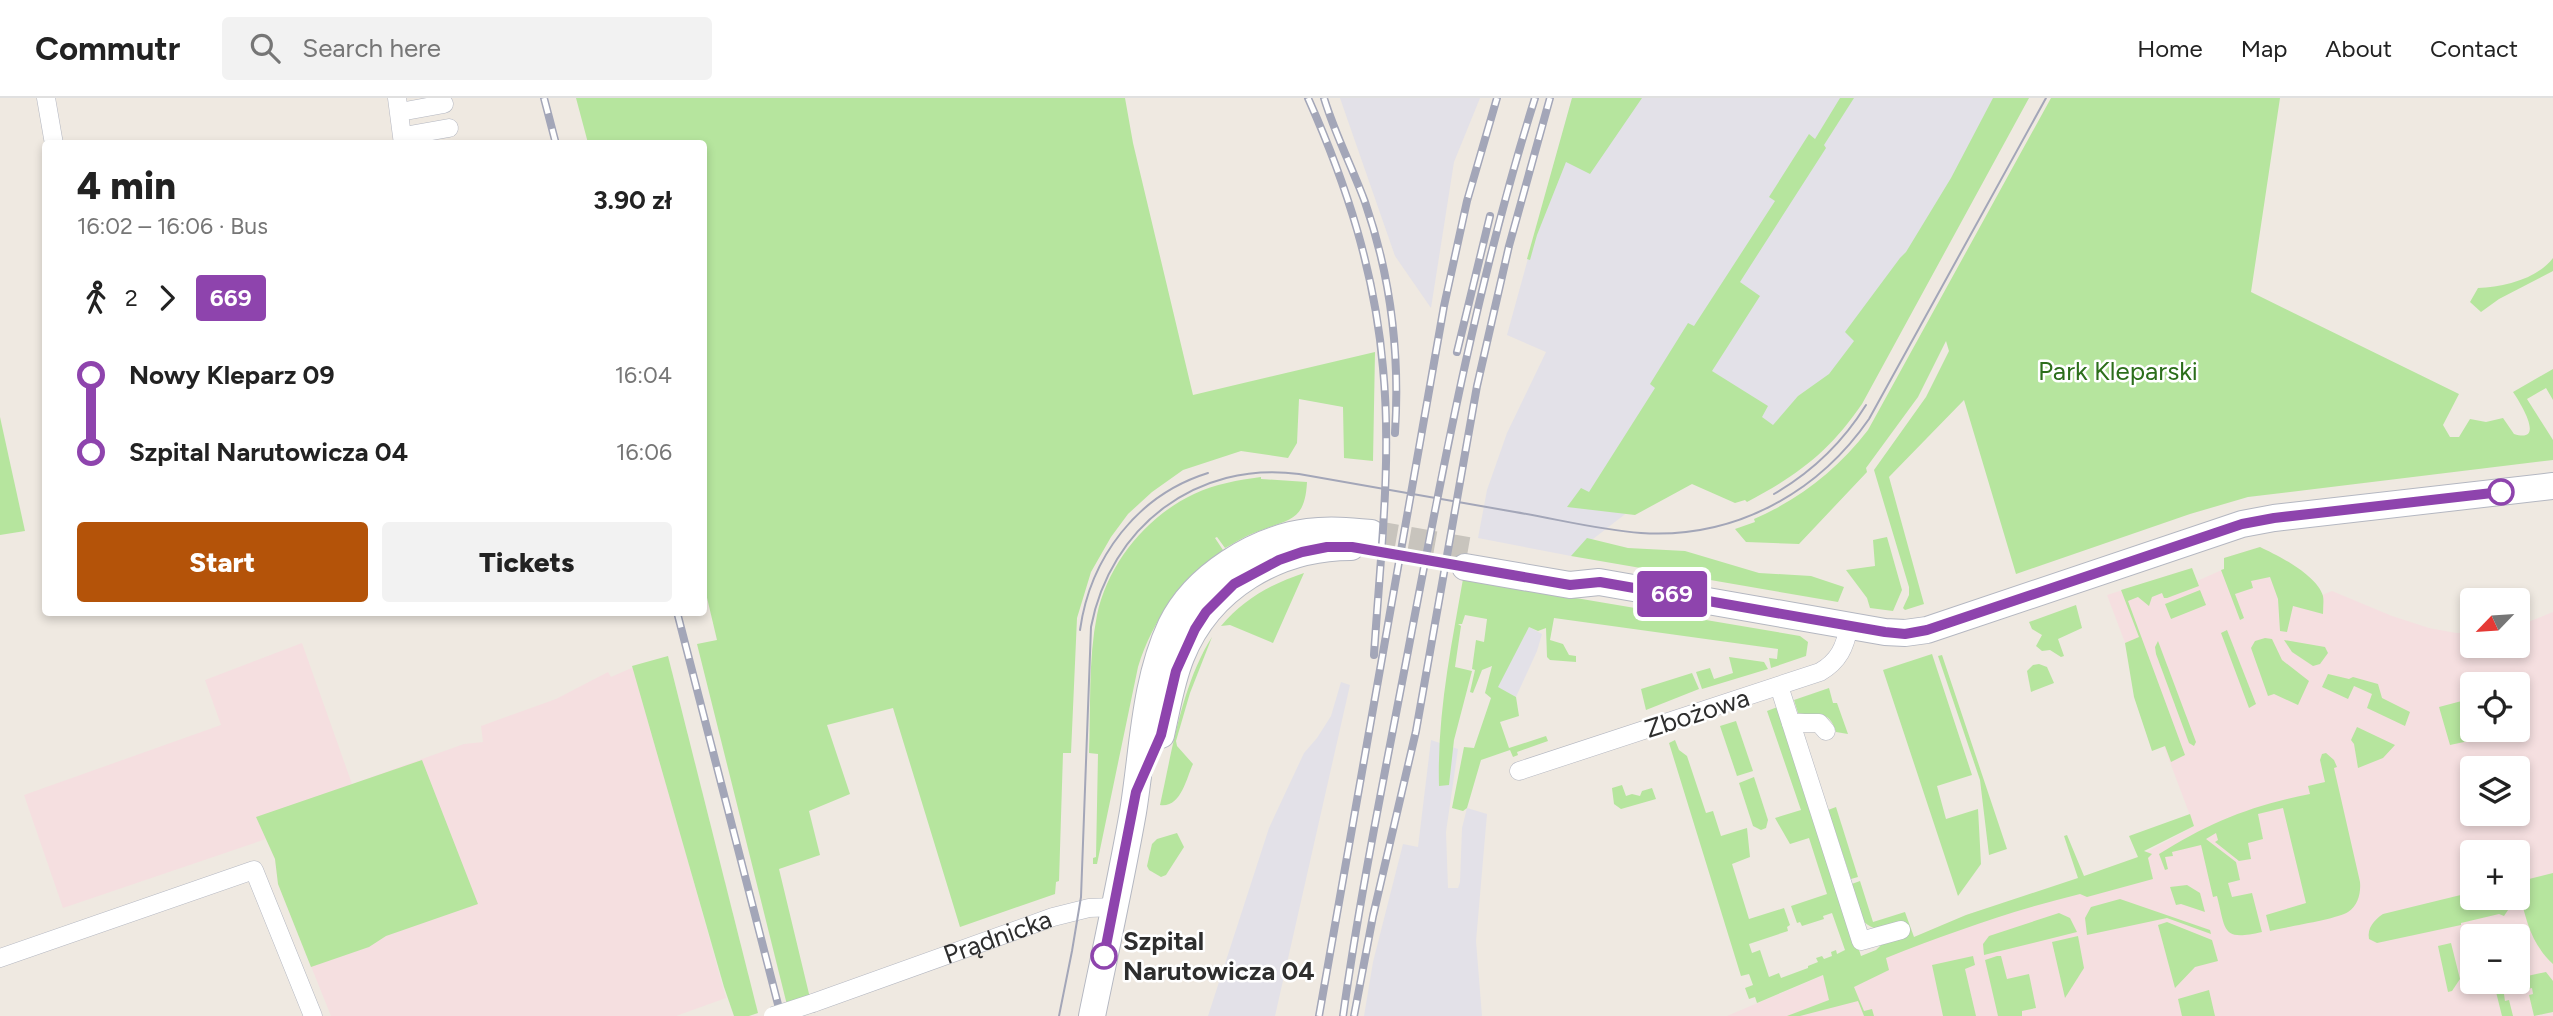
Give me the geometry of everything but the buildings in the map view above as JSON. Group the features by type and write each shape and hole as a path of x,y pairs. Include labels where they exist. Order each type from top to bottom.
{"street":[{"path":"46,98 53,140"},
{"path":"444,104 399,105 404,139 449,128"},
{"path":"1467,559 1570,585 1600,582 1894,633 1927,630 2256,521 2553,486"},
{"path":"1092,1016 1136,792 1151,691 1172,624 1198,589 1236,559 1278,538 1326,530 1370,541"},
{"name":"Zbożowa","path":"1519,771 1820,672 1832,665 1843,649 1849,626"},
{"path":"1779,686 1861,942 1901,930"},
{"path":"1791,723 1819,723 1826,731"},
{"path":"0,958 254,870 313,1016"},
{"name":"Prądnicka","path":"773,1016 1053,918 1089,908 1114,907"}],"shaded area":[{"path":"1340,98 1480,98 1454,162 1431,308 1395,256"},
{"path":"1572,98 2001,98 1928,225 1846,332 1855,340 1829,375 1798,396 1774,426 1633,508 1571,556 1478,538 1487,490 1507,433 1546,352 1507,335"},
{"path":"2260,547 2291,563 2318,587 2322,595 2332,591 2392,616 2429,628 2460,633 2460,658 2530,658 2530,621 2553,612 2553,1016 1727,1016 1966,915 2138,857 2194,826 2107,595 2185,570 2197,581 2224,569 2224,558"},
{"path":"1529,627 1542,634 1516,697 1497,687"},
{"path":"302,643 352,784 464,744 483,742 481,726 556,699 608,672 611,677 634,667 726,998 676,1016 331,1016 278,884 275,859 266,839 63,908 24,795 221,725 205,680"},
{"path":"1341,682 1350,685 1275,1016 1208,1016 1269,828 1304,753 1331,716"},
{"path":"1431,740 1458,749 1446,832 1448,888 1458,888 1460,882 1462,828 1467,808 1487,814 1476,941 1482,1016 1364,1016 1373,962 1403,844 1418,847"}],"green space":[{"path":"576,98 1125,98 1133,143 1193,395 1375,352 1373,461 1344,458 1343,407 1299,399 1297,443 1288,458 1241,451 1183,470 1152,492 1128,514 1111,537 1091,572 1077,618 1071,753 1063,753 1059,881 1056,882 1055,894 960,927 893,708 827,725 850,794 809,811 820,855 779,869 810,998 787,1005 697,644 717,640 707,598 707,140 587,140"},
{"path":"1572,98 1642,98 1590,174 1566,162 1530,260 1527,259"},
{"path":"1840,98 1854,98 1824,145 1826,148 1740,282 1760,296 1712,371 1768,406 1762,417 1773,425 1798,396 1829,374 1854,341 1845,332 1906,252 1951,178 1993,98 2029,98 1862,404 1825,449 1797,472 1747,502 1745,500 1735,503 1692,484 1635,515 1567,507 1581,488 1589,492 1655,388 1650,384 1688,323 1694,326 1775,201 1769,197 1809,134 1815,139"},
{"name":"Park Kleparski","path":"2051,98 2280,98 2251,292 2459,394 2443,425 2450,437 2459,437 2470,419 2486,422 2503,418 2514,434 2529,433 2528,420 2513,392 2553,369 2553,400 2546,388 2527,399 2553,440 2553,460 2248,497 2190,514 2016,574 1964,400 1889,477 1924,604 1905,610 1903,608 1909,595 1909,587 1874,470 1926,397 1949,351 1946,341 1918,397 1866,468 1867,472 1799,544 1746,542 1735,529 1755,522 1754,519 1817,482 1844,458 1868,430"},
{"path":"2553,258 2553,271 2499,299 2481,312 2470,302 2478,288 2498,286 2529,276"},
{"path":"0,417 25,531 0,535"},
{"path":"1261,477 1307,482 1303,504 1294,517 1287,521 1250,534 1225,548 1217,537 1215,538 1223,550 1182,588 1152,632 1138,667 1097,864 1093,864 1093,858 1096,857 1098,754 1089,753 1091,667 1097,615 1110,577 1132,543 1177,503 1210,488"},
{"path":"1887,537 1902,590 1893,611 1870,608 1867,598 1846,570 1875,566 1873,540"},
{"path":"1587,538 1628,548 1685,551 1759,573 1811,576 1844,587 1838,602 1571,556"},
{"path":"2260,547 2296,567 2313,581 2323,596 2323,614 2293,606 2287,632 2280,631 2278,599 2270,577 2251,581 2253,588 2235,594 2244,618 2240,620 2221,570 2224,569 2224,558"},
{"path":"2192,568 2199,586 2167,598 2164,598 2162,593 2152,597 2149,606 2138,597 2128,601 2185,755 2171,762 2165,746 2152,751 2134,697 2125,643 2139,637 2121,590"},
{"path":"1304,573 1273,643 1230,625 1221,626 1239,608 1259,594"},
{"path":"1463,579 1800,636 1808,642 1806,656 1771,668 1769,658 1777,659 1778,649 1554,618 1550,640 1563,644 1569,655 1576,656 1576,662 1550,660 1547,657 1546,628 1538,631 1529,627 1498,687 1516,697 1519,716 1500,722 1509,748 1546,736 1548,741 1517,752 1518,755 1513,757 1510,750 1481,760 1467,808 1463,811 1452,808 1464,747 1474,748 1491,698 1485,693 1492,666 1482,670 1473,693 1470,692 1475,670 1472,669 1476,640 1484,642 1487,619 1465,615 1462,624 1458,624 1461,626 1455,667 1472,671 1454,740 1449,785 1439,786 1443,707"},
{"path":"2200,590 2206,605 2171,619 2165,604"},
{"path":"2076,605 2082,628 2058,639 2064,656 2061,657 2050,650 2042,651 2036,646 2042,635 2032,629 2029,622"},
{"path":"2227,630 2256,704 2249,708 2221,633"},
{"path":"1212,637 1190,693 1176,741 1177,746 1193,764 1178,797 1167,805 1160,805 1186,697 1193,675"},
{"path":"2272,639 2282,660 2309,681 2298,705 2274,694 2268,696 2251,648 2255,641"},
{"path":"2284,640 2325,647 2328,653 2320,664 2313,666 2292,652"},
{"path":"2158,641 2196,742 2194,746 2189,743 2156,654"},
{"path":"1932,654 1972,775 1937,786 1946,819 1978,809 1981,864 1958,896 1883,670"},
{"path":"1942,655 2007,849 1989,855 1980,780 1938,656"},
{"path":"668,656 758,1013 749,1016 734,1016 724,987 632,666"},
{"path":"1729,657 1764,662 1768,669 1702,689 1696,672 1710,668 1714,679 1733,673"},
{"path":"2033,665 2047,667 2054,683 2031,692 2027,671"},
{"path":"1692,673 1699,689 1646,710 1641,689"},
{"path":"2328,674 2378,684 2382,698 2410,712 2405,726 2367,708 2372,694 2354,686 2348,699 2322,687"},
{"path":"1829,688 1848,734 1836,732 1826,716 1798,713 1794,700"},
{"path":"2460,701 2460,742 2464,742 2450,745 2439,707"},
{"path":"1780,706 1861,956 1876,950 1882,944 1877,929 1865,922 1857,912 1849,885 1860,881 1873,922 1905,912 1914,937 1966,915 2078,878 2064,836 2067,835 2084,876 2138,857 2129,836 2190,814 2194,826 2144,851 2152,854 2148,858 2153,879 2087,897 2080,894 2031,907 1886,958 1889,970 1854,987 1864,1011 1872,1009 1874,1016 1864,1016 1858,1001 1800,1016 1787,1016 1829,1000 1823,975 1757,1003 1755,997 1749,999 1745,988 1753,985 1749,974 1741,976 1669,743 1675,740 1679,750 1687,756 1706,813 1713,811 1721,836 1747,828 1750,857 1732,864 1749,919 1784,908 1790,925 1787,927 1788,931 1749,944 1752,953 1760,950 1769,977 1779,973 1781,978 1808,968 1818,962 1816,958 1822,956 1824,959 1832,956 1831,952 1836,950 1837,954 1845,950 1832,913 1823,916 1824,919 1802,926 1800,922 1797,923 1791,906 1827,894 1809,838 1790,844 1775,818 1801,810 1767,711"},
{"path":"1736,721 1753,771 1737,776 1720,726"},
{"path":"2357,727 2395,745 2383,758 2358,768 2351,740"},
{"path":"2326,753 2337,767 2334,768 2360,882 2356,903 2342,915 2270,931 2266,915 2306,903 2283,808 2258,814 2263,839 2248,843 2251,859 2239,861 2215,842 2218,840 2216,833 2206,839 2236,862 2240,880 2228,883 2232,897 2252,893 2262,932 2233,934 2225,926 2217,896 2213,897 2201,845 2172,852 2173,856 2165,857 2168,869 2165,870 2159,854 2195,833 2231,817 2310,794 2308,786 2325,782 2320,760 2322,754"},
{"path":"422,760 478,904 386,936 369,947 311,967 278,884 275,859 256,817"},
{"path":"1754,777 1768,820 1766,828 1761,830 1753,826 1739,783"},
{"path":"1622,785 1626,796 1640,796 1642,791 1652,788 1656,799 1621,809 1614,804 1612,788"},
{"path":"1836,807 1858,877 1851,879 1828,810"},
{"path":"1177,833 1184,847 1166,875 1161,877 1147,866 1152,844 1157,839"},
{"path":"2553,873 2553,964 2534,940 2524,910 2530,910 2530,879"},
{"path":"2187,885 2200,893 2205,912 2181,904 2176,905 2170,887"},
{"path":"2460,895 2460,910 2508,910 2504,916 2499,914 2377,943 2369,939 2369,931 2383,914"},
{"path":"2120,899 2210,930 2211,934 2167,918 2087,935 2085,918 2091,907"},
{"path":"2059,913 2070,918 2077,932 1984,955 1983,944 1989,936"},
{"path":"2167,922 2212,940 2218,961 2195,967 2175,988 2158,925"},
{"path":"2078,936 2084,968 2065,998 2052,942"},
{"path":"2451,943 2460,979 2452,991 2448,992 2438,946"},
{"path":"1973,956 1975,965 1965,969 1976,1016 1943,1016 1932,965"},
{"path":"2001,956 2007,979 2029,974 2036,1008 2022,1011 2022,1016 1998,1016 1985,960"},
{"path":"2546,972 2553,981 2553,1012 2534,1016 2529,995 2533,994 2530,975"},
{"path":"2209,990 2215,1016 2182,1016 2178,999"},
{"path":"2496,994 2504,994 2505,1001 2509,1000 2513,1016 2502,1016"}],"tunnel":[{"path":"1371,533 1468,550"}],"tram line":[{"path":"1059,1016 1081,897 1091,627 1101,591 1117,559 1138,531 1164,508 1193,490 1226,478 1262,472 1299,474 1625,532 1675,533 1709,528 1770,506 1799,490 1825,469 1869,419 2046,98"},
{"path":"1774,494 1826,455 1866,405"},
{"path":"1080,630 1085,603 1094,578 1121,533 1139,513 1159,497 1208,473"}],"railway":[{"path":"544,98 555,140"},
{"path":"1308,98 1335,164 1357,230 1379,333 1385,404 1386,476 1374,655"},
{"path":"1324,98 1365,202 1387,287 1395,345 1395,433"},
{"path":"1319,1016 1444,306 1467,201 1497,98"},
{"path":"1343,1016 1375,823 1451,429 1497,229 1535,98"},
{"path":"1354,1016 1373,916 1416,731 1477,386 1509,246 1550,98"},
{"path":"1457,352 1490,216"},
{"path":"678,616 781,1016"}],"bus line":[{"name":"669","path":"1104,956 1136,792 1161,735 1171,688 1182,654 1206,612 1234,584 1279,560 1302,552 1327,547 1369,549 1570,585 1600,582 1905,634 1927,630 2242,524 2501,492"}],"place":[{"name":"Szpital Narutowicza 04","path":"1104,956"}]}
